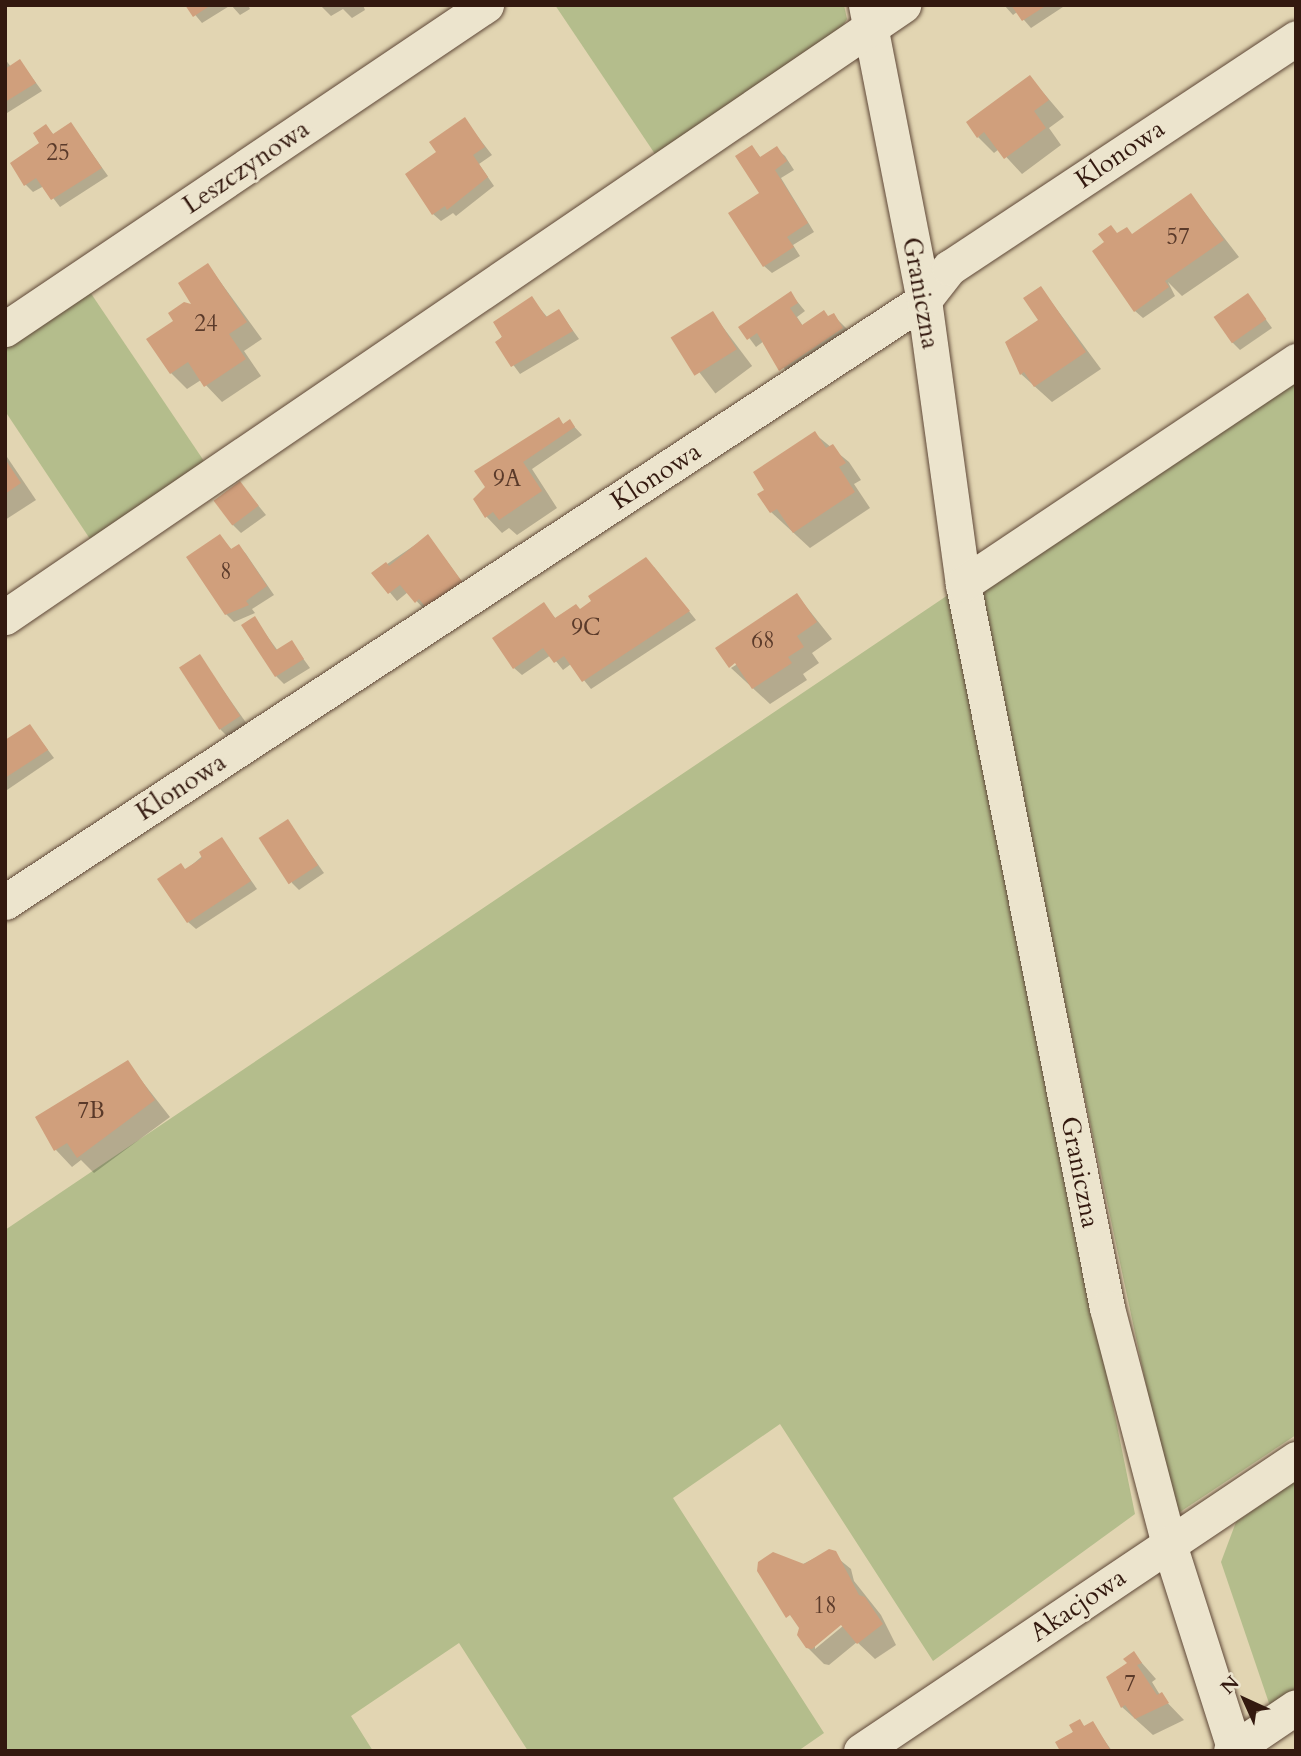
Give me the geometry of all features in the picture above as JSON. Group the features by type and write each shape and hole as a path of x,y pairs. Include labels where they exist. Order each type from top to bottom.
{"street":[{"name":"Leszczynowa","path":"5,329 486,5"},
{"path":"5,617 868,16 903,5"},
{"name":"Graniczna","path":"868,16 924,300 963,584 1107,1308 1169,1544 1234,1750"},
{"name":"Klonowa","path":"5,902 924,300 949,268 1296,38"},
{"path":"963,584 1296,361"},
{"name":"Akacjowa","path":"861,1751 1296,1459"},
{"path":"1234,1750 1296,1707"}],"green space":[{"path":"555,5 844,5 847,19 838,35 655,154"},
{"path":"90,292 206,464 92,542 5,411 5,349"},
{"path":"1296,375 1296,1435 1174,1516 976,587"},
{"path":"948,595 1135,1514 933,1661 780,1424 673,1498 824,1733 798,1751 528,1751 459,1643 351,1716 373,1751 5,1751 5,1230"},
{"path":"1296,1481 1296,1692 1271,1709 1221,1562 1236,1522"}],"building":[{"path":"185,5 211,5 193,17"},
{"path":"1011,5 1047,5 1022,21"},
{"path":"20,59 36,83 5,102 5,69"},
{"path":"1030,75 1049,100 1034,111 1046,128 1004,159 984,132 977,138 966,122"},
{"path":"465,117 485,147 473,155 488,177 447,210 445,206 432,215 405,174 436,152 429,142"},
{"path":"71,122 102,168 51,200 36,178 24,186 10,163 39,143 33,133 46,124 53,134"},
{"path":"752,145 760,157 777,146 787,161 775,170 808,223 787,237 794,247 763,267 728,213 759,193 735,156"},
{"path":"1191,193 1224,240 1165,281 1169,287 1134,312 1092,251 1104,242 1098,234 1111,225 1117,233 1127,227 1132,234"},
{"path":"208,263 247,322 229,334 246,359 204,387 188,362 170,374 146,339 173,321 168,313 184,302 191,304 178,283"},
{"path":"1041,286 1086,352 1034,387 1024,372 1020,375 1005,342 1038,320 1023,298"},
{"path":"791,291 798,303 790,308 802,325 824,310 828,316 834,313 843,328 779,371 757,333 747,340 738,327"},
{"path":"1248,293 1266,319 1232,343 1214,317"},
{"path":"532,296 546,317 559,309 573,331 511,367 495,342 502,337 493,322"},
{"path":"713,311 737,349 694,376 671,337"},
{"path":"559,417 563,424 570,419 575,427 523,462 542,491 499,520 493,512 485,518 473,499 485,487 474,471"},
{"path":"815,431 826,448 833,444 846,463 839,467 855,492 793,533 777,509 770,513 757,494 764,490 753,472"},
{"path":"5,459 21,483 5,494"},
{"path":"240,481 259,506 232,526 214,501"},
{"path":"220,534 231,549 239,544 267,586 246,601 249,605 225,615 186,557"},
{"path":"428,534 463,583 427,609 419,599 415,603 400,585 388,594 371,573 386,562 389,566"},
{"path":"646,557 690,611 582,682 564,656 554,663 543,648 513,669 492,638 544,602 555,618 576,604 580,609 591,601 588,596"},
{"path":"797,593 817,622 797,636 804,647 788,657 792,663 752,689 735,663 729,668 715,648"},
{"path":"255,616 276,650 292,640 304,659 275,677 241,625"},
{"path":"200,654 240,716 219,730 179,668"},
{"path":"30,724 48,750 5,778 5,740"},
{"path":"288,819 318,865 289,884 259,838"},
{"path":"222,837 251,881 187,923 157,879 181,863 185,869 202,858 199,852"},
{"path":"128,1060 155,1100 77,1158 67,1143 54,1151 35,1117"},
{"path":"829,1549 836,1551 859,1595 865,1597 883,1624 857,1644 841,1625 812,1649 806,1648 797,1635 799,1628 790,1615 786,1618 757,1571 758,1562 773,1552 804,1564"},
{"path":"1134,1651 1142,1663 1137,1665 1157,1695 1162,1692 1169,1703 1135,1719 1125,1705 1121,1708 1106,1677 1127,1663 1123,1659"},
{"path":"1080,1719 1084,1726 1093,1721 1111,1751 1060,1751 1055,1742 1073,1732 1069,1725"}]}
